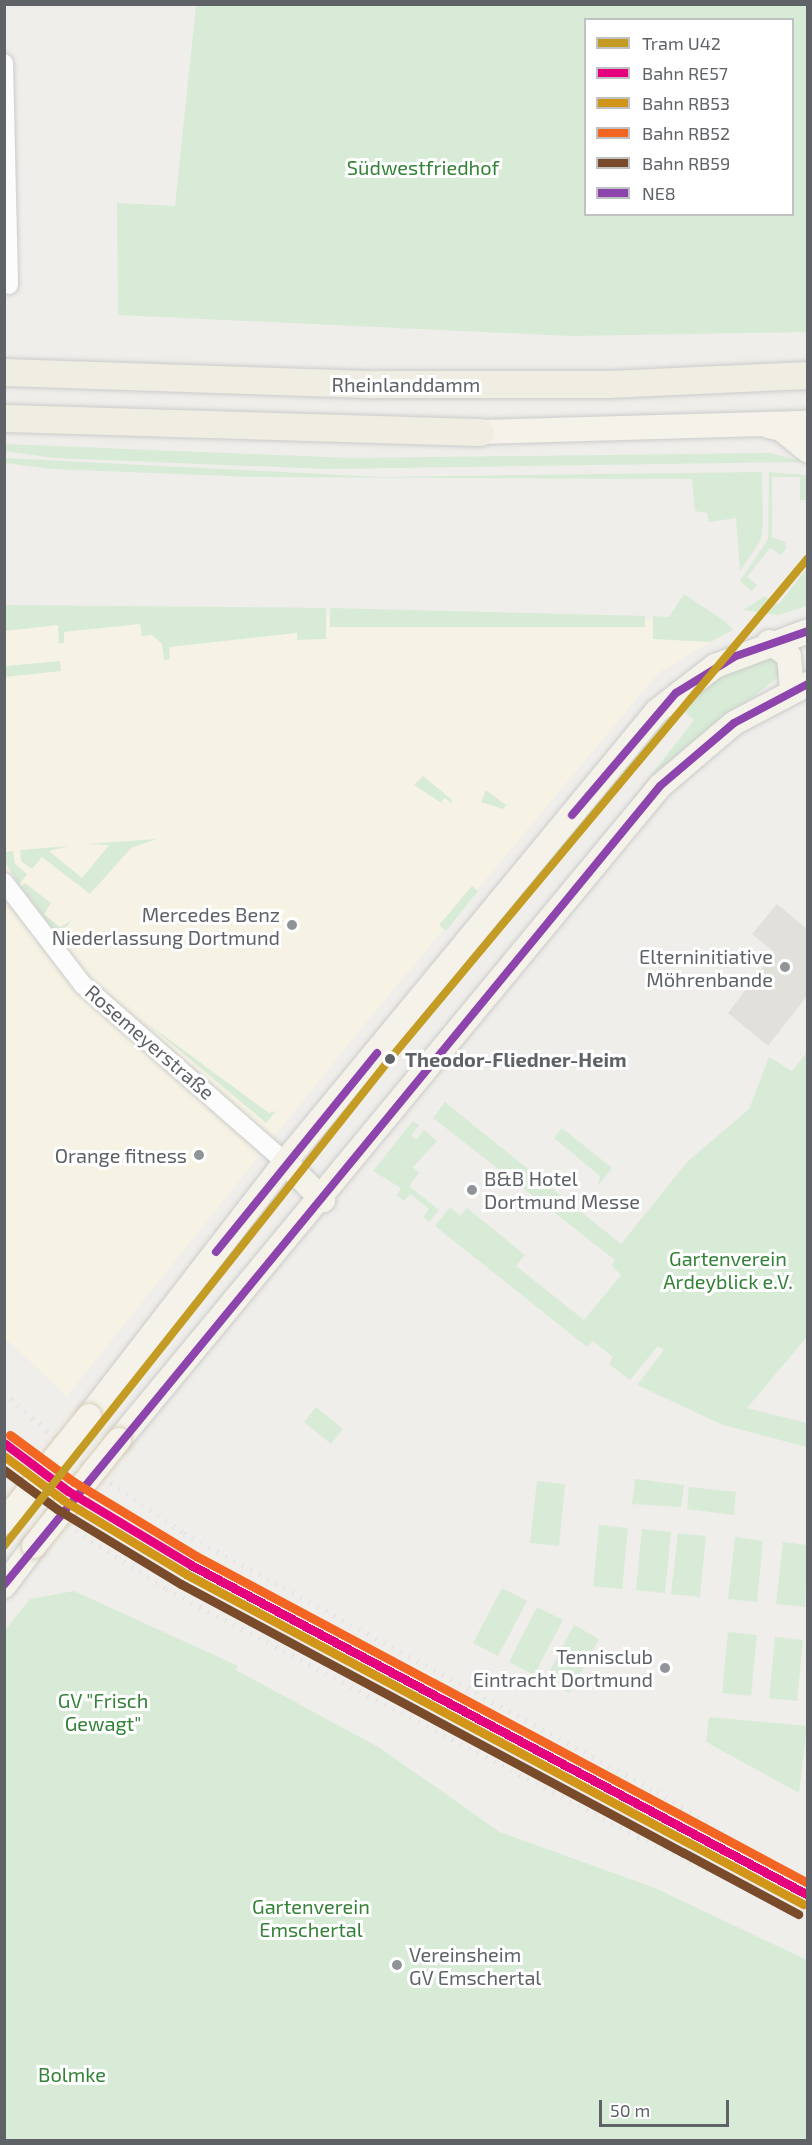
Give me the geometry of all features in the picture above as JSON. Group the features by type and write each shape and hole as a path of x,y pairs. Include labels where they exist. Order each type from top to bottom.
{"highway":[{"name":"Rheinlanddamm","path":"4,372 375,384 608,384 807,375"},
{"path":"4,418 480,432"}],"main road":[{"path":"480,432 807,423"},
{"path":"762,426 781,429 807,451"},
{"path":"4,1522 285,1162 657,711 707,672 769,642 807,632"},
{"path":"4,1586 119,1440 323,1200 660,786 734,723 800,688 789,656 769,642"},
{"path":"285,1162 323,1200"}],"street":[{"path":"4,63 9,285"},
{"name":"Rosemeyerstraße","path":"4,882 83,985 285,1162"}],"shaded area":[{"path":"4,611 670,620 731,630 658,673 367,1021 67,1396 5,1338"},
{"name":"Elterninitiative Möhrenbande","path":"777,904 807,929 807,996 768,1046 728,1013 774,952 752,934"}],"green space":[{"name":"Südwestfriedhof","path":"196,5 807,5 807,332 571,336 118,315 117,203 175,206"},
{"path":"5,444 351,458 770,453 804,462 327,469 54,458 5,451"},
{"path":"5,458 380,477 762,472 763,522 761,540 740,571 736,518 709,522 707,513 695,511 692,479 253,477 52,469 5,463"},
{"path":"769,472 806,475 807,500 800,500 800,477 772,477 772,537 785,542 786,549 781,555 770,548 747,577 757,585 752,591 740,581 768,539"},
{"path":"807,568 807,606 778,615 743,610 765,596 778,605"},
{"path":"684,594 726,622 733,630 710,642 653,639 653,616 669,617"},
{"path":"5,605 326,608 326,639 297,640 297,633 169,647 170,659 164,660 162,644 152,635 142,636 140,624 64,632 64,643 59,644 58,625 5,631"},
{"path":"330,608 645,616 645,627 330,627"},
{"path":"769,654 782,666 778,677 668,765 553,901 694,720 678,706 515,906 510,903 667,713 714,677"},
{"path":"60,661 61,671 5,677 5,666"},
{"path":"423,776 451,799 452,804 445,798 441,802 449,808 414,785"},
{"path":"486,790 506,805 503,809 481,802"},
{"path":"4,839 6,852 13,851 15,864 27,874 19,885 5,862"},
{"path":"156,839 131,848 90,894 42,857 32,869 21,861 20,850 69,846 49,851 82,878 109,845 86,844"},
{"path":"25,883 51,903 44,914 60,927 72,920 66,927 55,930 51,927 21,887"},
{"path":"472,886 478,891 446,931 439,925"},
{"path":"148,1024 269,1113 276,1111 266,1123"},
{"name":"Gartenverein Ardeyblick e.V.","path":"807,1052 807,1337 747,1408 807,1423 807,1447 723,1425 637,1385 664,1350 658,1346 630,1380 609,1364 613,1357 593,1341 587,1347 435,1226 450,1207 460,1216 467,1208 525,1255 516,1266 584,1320 621,1275 612,1266 615,1260 433,1118 445,1102 621,1244 687,1162 749,1109 769,1057 792,1071"},
{"path":"413,1121 419,1125 411,1136 416,1140 424,1130 437,1141 413,1167 419,1173 409,1186 439,1210 429,1222 423,1217 429,1209 410,1194 404,1201 397,1195 401,1188 373,1171"},
{"path":"562,1128 612,1168 598,1186 600,1176 554,1138"},
{"path":"316,1407 343,1429 331,1444 304,1422"},
{"path":"635,1479 684,1485 681,1507 632,1504"},
{"path":"537,1481 565,1484 559,1546 530,1543"},
{"path":"689,1487 736,1492 734,1515 687,1509"},
{"path":"599,1525 628,1528 622,1589 593,1586"},
{"path":"642,1529 671,1532 665,1593 636,1590"},
{"path":"678,1533 706,1536 700,1597 671,1594"},
{"path":"735,1537 763,1541 757,1602 728,1599"},
{"path":"783,1542 807,1545 805,1607 776,1604"},
{"path":"502,1588 527,1601 498,1656 473,1643"},
{"name":"Gartenverein Emschertal","path":"74,1591 238,1666 236,1670 380,1748 500,1832 655,1888 807,1960 807,2140 5,2140 5,1630 30,1599"},
{"path":"537,1607 563,1620 534,1675 509,1662"},
{"path":"574,1625 599,1639 570,1693 545,1680"},
{"path":"728,1632 757,1635 751,1696 722,1693"},
{"path":"775,1637 803,1640 797,1701 769,1698"},
{"path":"709,1717 807,1726 799,1793 706,1742"}],"railway":[{"path":"4,1392 87,1467 184,1533 657,1792 808,1886"},
{"path":"4,1484 166,1589 638,1837 808,1916"}],"tram line":[{"name":"U42","path":"4,1546 390,1059 808,558"}],"rail line":[{"name":"RB52","path":"10,1435 74,1482 196,1556 808,1883"},
{"name":"RE57","path":"4,1443 68,1491 191,1565 808,1895"},
{"name":"RB53","path":"4,1456 63,1500 186,1574 803,1904"},
{"name":"RB59","path":"4,1470 57,1509 181,1584 798,1914"}],"transit line":[{"name":"NE8","path":"572,815 676,693 736,656 808,631"},
{"name":"NE8","path":"4,1585 660,786 734,723 808,684"},
{"name":"NE8","path":"216,1252 377,1053"}],"place":[{"name":"Mercedes Benz Niederlassung Dortmund","path":"292,925"},
{"name":"Elterninitiative Möhrenbande","path":"785,967"},
{"name":"Theodor-Fliedner-Heim","path":"390,1059"},
{"name":"Orange fitness","path":"199,1155"},
{"name":"B&B Hotel Dortmund Messe","path":"472,1190"},
{"name":"Tennisclub Eintracht Dortmund","path":"665,1668"},
{"name":"Vereinsheim GV Emschertal","path":"397,1965"}],"park label":[{"name":"GV \"Frisch Gewagt\"","path":"103,1712"},
{"name":"Bolmke","path":"72,2074"}]}
